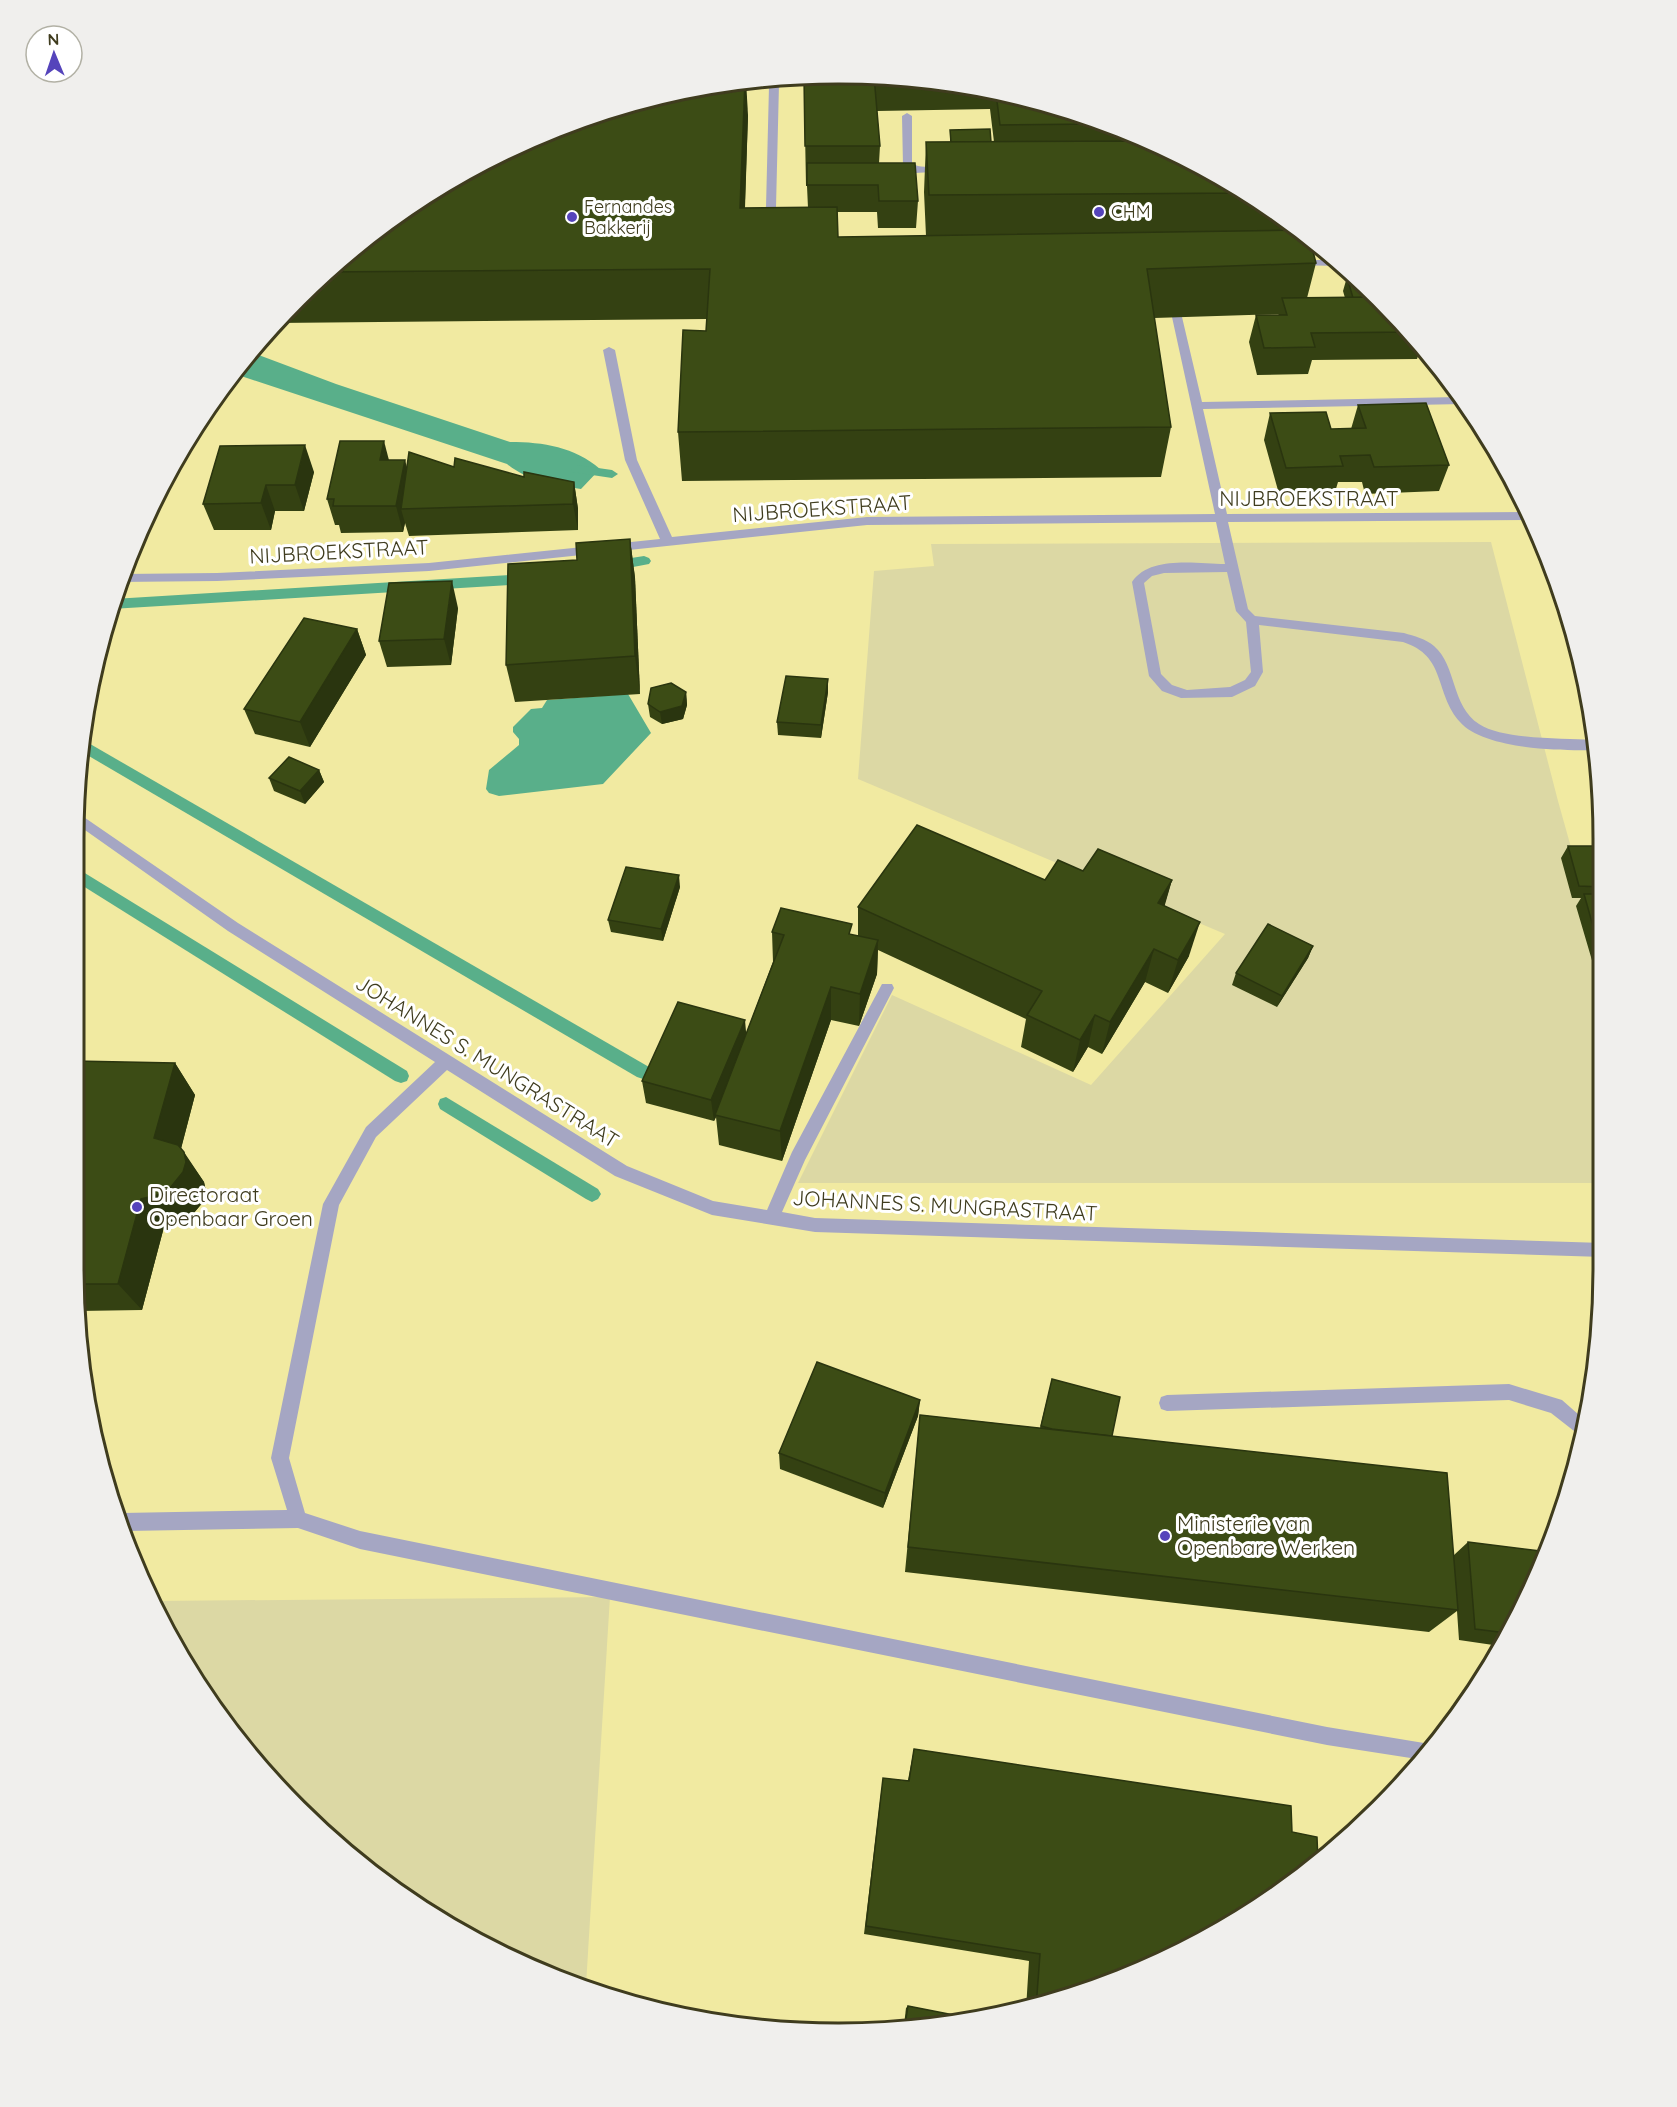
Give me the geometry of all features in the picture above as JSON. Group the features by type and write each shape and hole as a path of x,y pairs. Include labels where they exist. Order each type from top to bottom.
{"street":[{"path":"774,87 771,207 777,218 793,226"},
{"path":"907,116 908,164 915,170 962,169"},
{"path":"1287,263 1326,263"},
{"path":"1177,317 1242,611 1251,620 1404,638 1432,651 1458,711 1477,729 1524,740 1587,746"},
{"path":"609,350 631,460 668,542"},
{"path":"1195,406 1453,401"},
{"name":"NIJBROEKSTRAAT","path":"131,578 217,577 429,567 867,521 1520,516"},
{"path":"1233,568 1164,569 1148,572 1138,582 1155,676 1167,688 1186,695 1232,692 1250,683 1257,672 1251,620"},
{"name":"JOHANNES S. MUNGRASTRAAT","path":"85,823 234,927 621,1171 712,1209 815,1225 1593,1250"},
{"path":"772,1218 798,1157 887,988"},
{"path":"298,1519 280,1458 331,1204 371,1132 447,1061"},
{"path":"1167,1403 1509,1392 1556,1406 1577,1424"},
{"path":"128,1522 298,1519 360,1540 1315,1734 1419,1750"}],"shaded area":[{"path":"259,355 336,384 510,442 558,447 580,455 600,469 581,489 542,482 524,475 507,464 242,376"},
{"path":"1491,542 1593,926 1593,1183 798,1183 892,995 1091,1085 1225,934 858,779 874,571 934,566 931,544"},
{"path":"628,694 651,733 603,784 499,796 489,793 486,789 489,770 519,745 519,739 513,732 513,727 531,709 542,708 547,700"},
{"path":"610,1597 586,1979 550,1966 461,1922 419,1896 341,1836 271,1766 240,1728 211,1688 185,1646 162,1601"}],"building":[{"path":"804,85 875,85 880,146 805,146"},
{"path":"745,90 740,208 837,207 838,237 1285,230 1313,252 1316,263 1147,269 1171,427 678,432 683,330 706,331 710,269 340,272 419,211 461,185 550,141 643,110 691,98"},
{"path":"997,101 1082,124 1000,125"},
{"path":"990,129 991,142 951,142 950,130"},
{"path":"1127,141 1229,193 929,195 926,142"},
{"path":"807,163 915,163 918,201 879,201 878,185 807,185"},
{"path":"1349,283 1364,297 1353,298"},
{"path":"1364,297 1398,332 1311,333 1315,347 1264,348 1256,315 1287,315 1282,298"},
{"path":"1426,403 1449,465 1374,467 1370,455 1340,456 1343,466 1286,468 1270,413 1326,412 1331,429 1366,428 1358,405"},
{"path":"340,441 384,441 380,460 405,460 396,506 333,506 334,499 327,499"},
{"path":"305,445 295,485 266,485 261,503 203,504 220,446"},
{"path":"409,452 454,467 455,458 524,477 524,472 574,482 573,504 401,509"},
{"path":"630,539 635,656 506,665 508,564 577,560 576,543"},
{"path":"452,581 444,639 379,641 389,583"},
{"path":"304,618 357,629 300,722 244,709"},
{"path":"786,676 828,679 821,725 777,722"},
{"path":"671,683 686,692 682,706 660,712 648,704 651,688"},
{"path":"289,757 319,770 300,791 269,778"},
{"path":"917,825 1045,880 1058,860 1083,871 1098,849 1172,880 1158,903 1200,922 1178,960 1154,949 1110,1022 1095,1015 1080,1040 1027,1015 1042,991 858,907"},
{"path":"1568,846 1593,846 1593,887 1579,886"},
{"path":"626,867 679,875 661,929 608,920"},
{"path":"1584,894 1593,894 1593,926"},
{"path":"781,908 852,924 849,934 878,940 860,994 831,987 780,1131 715,1115 784,935 772,932"},
{"path":"1268,924 1313,946 1282,996 1236,973"},
{"path":"678,1002 745,1020 711,1100 642,1081"},
{"path":"84,1061 175,1063 154,1138 178,1145 184,1152 186,1162 183,1172 166,1193 141,1199 118,1284 85,1284"},
{"path":"817,1362 920,1400 885,1493 779,1453"},
{"path":"1052,1379 1120,1397 1112,1436 1041,1426"},
{"name":"Ministerie van Openbare Werken","path":"920,1415 1447,1473 1458,1610 908,1547"},
{"path":"1468,1542 1538,1551 1499,1632 1475,1629"},
{"path":"914,1749 1291,1806 1292,1832 1317,1837 1318,1851 1258,1896 1172,1945 1127,1966 1037,1996 1040,1954 866,1926 883,1778 909,1781"},
{"path":"908,2006 952,2015 937,2017 906,2020"}],"waterway":[{"path":"577,469 612,474"},
{"path":"612,566 644,561"},
{"path":"122,603 527,579"},
{"path":"89,749 643,1072"},
{"path":"84,879 401,1076"},
{"path":"446,1104 592,1194"}],"place":[{"name":"CHM","path":"1099,212"},
{"name":"Fernandes Bakkerij","path":"572,217"},
{"name":"Directoraat Openbaar Groen","path":"137,1207"},
{"name":"Ministerie van Openbare Werken","path":"1165,1536"}]}
